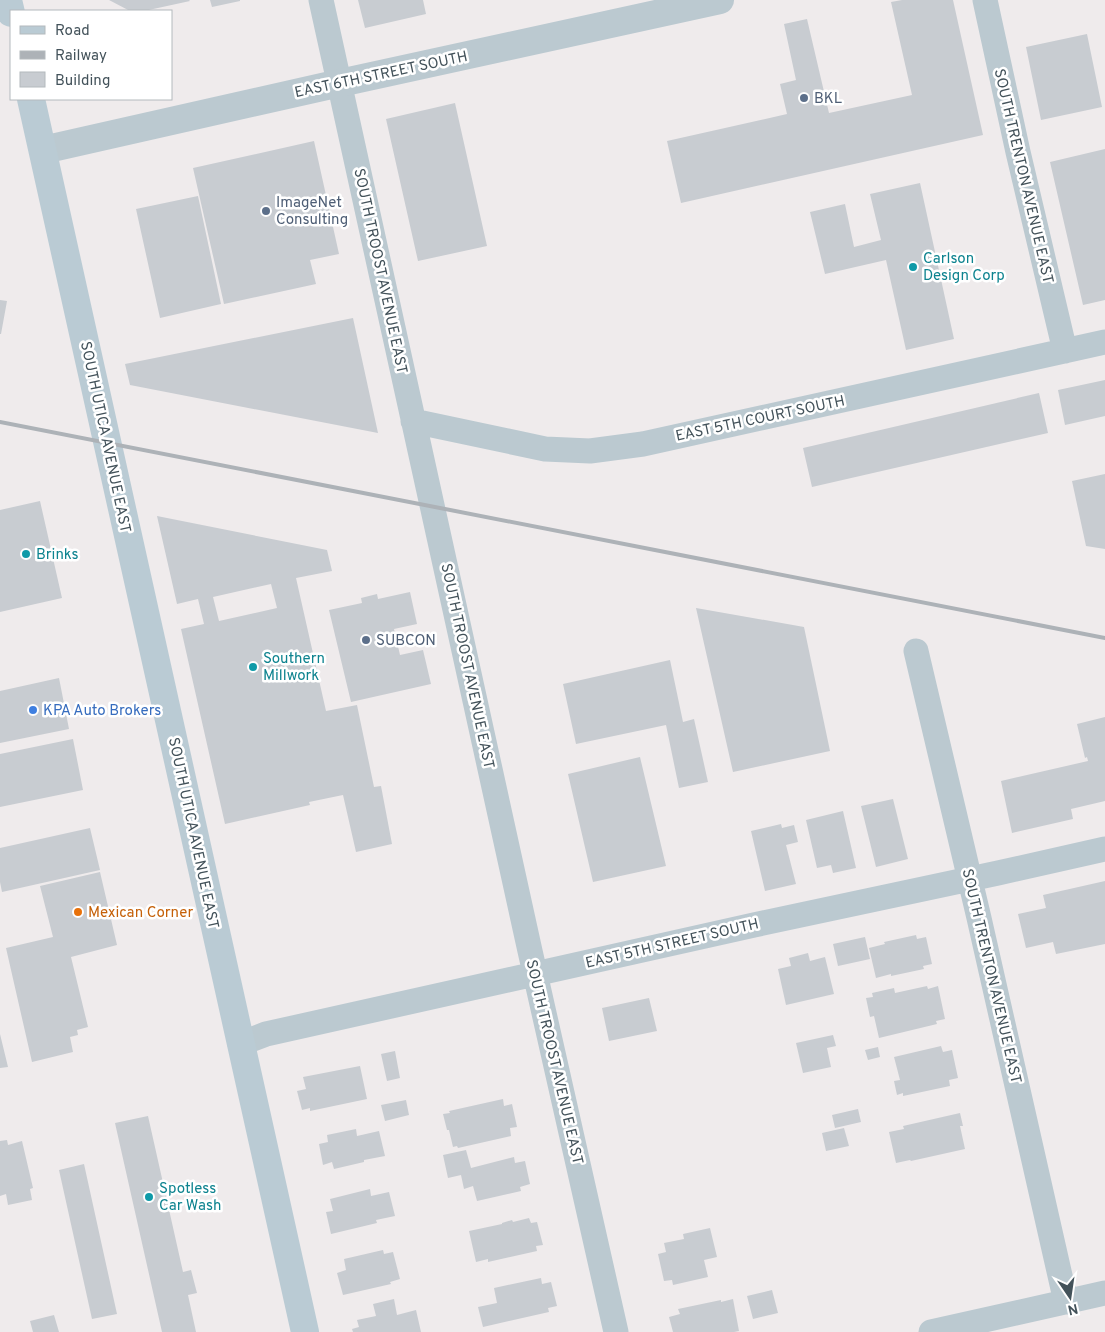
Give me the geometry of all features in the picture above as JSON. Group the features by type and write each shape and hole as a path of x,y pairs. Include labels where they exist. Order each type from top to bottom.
{"main road":[{"name":"SOUTH UTICA AVENUE EAST","path":"31,100 305,1332"}],"street":[{"name":"SOUTH TROOST AVENUE EAST","path":"321,0 616,1332"},
{"name":"EAST 6TH STREET SOUTH","path":"43,150 720,0"},
{"name":"SOUTH TRENTON AVENUE EAST","path":"985,0 1018,152 1065,351"},
{"name":"EAST 5TH COURT SOUTH","path":"413,422 545,449 590,451 643,444 1105,342"},
{"name":"SOUTH TRENTON AVENUE EAST","path":"916,651 1066,1302"},
{"name":"EAST 5TH STREET SOUTH","path":"240,1044 272,1033 535,973 1105,849"},
{"path":"931,1332 1105,1293"}],"building":[{"path":"109,0 190,1 149,10 128,10"},
{"path":"210,0 240,0 240,1 212,7"},
{"path":"358,0 423,0 426,14 365,28"},
{"path":"902,0 953,0 983,135 681,203 667,141 787,114 780,84 796,80 784,24 807,19 829,113 912,95 891,2"},
{"path":"1087,34 1102,107 1041,120 1026,47"},
{"path":"455,103 487,246 418,261 386,119"},
{"name":"ImageNet Consulting","path":"314,141 339,254 310,260 316,284 224,304 193,168"},
{"path":"1105,149 1105,300 1083,305 1050,162"},
{"name":"Carlson Design Corp","path":"920,183 954,339 906,350 886,260 825,274 810,212 845,204 854,247 881,240 870,194"},
{"path":"198,196 221,304 160,318 136,209"},
{"path":"0,300 7,301 1,334 0,334"},
{"path":"353,318 378,433 130,385 125,364"},
{"path":"1105,380 1105,416 1065,425 1058,390"},
{"path":"1039,393 1048,433 812,487 803,448"},
{"path":"1105,474 1105,549 1086,546 1072,481"},
{"name":"Brinks","path":"40,501 62,598 0,612 0,510"},
{"name":"Southern Millwork","path":"157,516 327,550 332,571 296,578 326,711 357,705 374,787 381,786 392,844 356,852 343,795 309,802 310,805 225,824 181,629 204,624 198,599 177,604","holes":["271,584 277,608 219,621 213,597"]},
{"name":"SUBCON","path":"410,592 417,624 394,629 400,655 423,650 431,684 351,702 329,610 362,603 361,598 377,594 378,599"},
{"path":"696,608 804,627 830,751 733,772"},
{"path":"670,660 683,722 694,719 708,782 679,788 666,725 576,744 563,684"},
{"name":"KPA Auto Brokers","path":"59,678 69,729 0,743 0,691"},
{"path":"1105,717 1105,801 1071,809 1073,819 1012,833 1001,781 1088,761 1087,757 1085,758 1077,724"},
{"path":"73,739 83,790 0,807 0,754"},
{"path":"640,757 666,866 593,882 568,774"},
{"path":"893,799 908,859 876,867 861,806"},
{"path":"843,811 856,868 833,873 831,865 817,868 806,820"},
{"path":"781,824 782,828 794,825 798,842 786,845 796,884 765,891 751,831"},
{"path":"90,828 100,870 2,892 0,882 0,848"},
{"path":"100,872 117,945 71,957 88,1027 77,1030 78,1035 70,1037 73,1052 32,1062 6,948 53,937 40,886"},
{"path":"1105,881 1105,944 1056,954 1053,942 1026,948 1018,914 1046,908 1043,895"},
{"path":"916,935 917,939 926,937 932,964 923,966 924,969 876,978 869,948 885,944 884,942"},
{"path":"865,937 870,959 838,966 833,944"},
{"path":"808,953 810,961 825,957 834,994 786,1005 778,969 791,966 789,958"},
{"path":"927,986 928,989 938,986 945,1019 936,1021 937,1024 879,1038 874,1016 870,1017 866,998 873,997 872,993 894,988 895,993"},
{"path":"649,998 657,1031 609,1041 602,1008"},
{"path":"0,1034 8,1067 0,1068"},
{"path":"833,1035 836,1046 827,1048 831,1067 803,1073 796,1043"},
{"path":"941,1046 943,1052 952,1050 958,1078 949,1080 950,1086 903,1096 903,1093 897,1095 894,1081 900,1080 894,1057"},
{"path":"878,1047 880,1057 868,1060 865,1050"},
{"path":"395,1051 400,1078 387,1081 381,1054"},
{"path":"360,1066 367,1099 310,1111 310,1108 302,1110 297,1091 306,1089 303,1077"},
{"path":"503,1099 504,1106 512,1104 517,1127 510,1128 511,1136 458,1148 457,1146 453,1147 443,1114"},
{"path":"406,1100 409,1115 385,1121 381,1105"},
{"path":"858,1109 861,1122 835,1128 832,1115"},
{"path":"960,1113 963,1126 960,1126 965,1149 896,1163 889,1132 904,1129 903,1126"},
{"name":"Spotless Car Wash","path":"148,1116 183,1272 191,1270 197,1293 188,1295 196,1332 162,1332 115,1123"},
{"path":"844,1128 849,1146 826,1151 822,1133"},
{"path":"356,1129 357,1136 379,1131 385,1156 334,1169 332,1162 323,1165 319,1144 328,1142 327,1135"},
{"path":"7,1140 8,1145 22,1141 33,1188 30,1189 32,1200 8,1205 6,1194 0,1196 0,1141"},
{"path":"466,1150 471,1168 514,1157 515,1163 525,1161 530,1184 520,1187 521,1191 477,1201 473,1186 464,1189 461,1175 448,1178 443,1155"},
{"path":"84,1164 117,1314 92,1319 59,1170"},
{"path":"370,1189 371,1196 389,1192 395,1216 376,1220 377,1223 331,1234 326,1212 333,1211 330,1199"},
{"path":"529,1218 531,1223 537,1222 543,1245 536,1246 537,1251 488,1262 488,1259 476,1262 469,1231 512,1220 513,1222"},
{"path":"710,1228 717,1257 704,1260 708,1277 673,1285 672,1280 664,1281 658,1254 666,1252 664,1243 684,1239 683,1234"},
{"path":"383,1250 384,1254 393,1252 400,1279 390,1282 391,1284 343,1295 337,1273 346,1270 344,1259"},
{"path":"541,1278 542,1284 551,1282 557,1306 548,1308 549,1312 483,1327 478,1307 497,1303 494,1288"},
{"path":"772,1290 778,1313 753,1319 747,1296"},
{"path":"394,1299 397,1315 416,1310 421,1332 353,1332 352,1329 359,1327 357,1320 376,1316 373,1304"},
{"path":"733,1299 739,1331 673,1332 669,1317 680,1314 678,1309"},
{"path":"54,1315 59,1332 33,1332 30,1321"}],"railway":[{"path":"0,422 1105,638"}],"place":[{"name":"BKL","path":"804,98"},
{"name":"ImageNet Consulting","path":"266,211"},
{"name":"Carlson Design Corp","path":"913,267"},
{"name":"Brinks","path":"26,554"},
{"name":"SUBCON","path":"366,640"},
{"name":"Southern Millwork","path":"253,667"},
{"name":"KPA Auto Brokers","path":"33,710"},
{"name":"Mexican Corner","path":"78,912"},
{"name":"Spotless Car Wash","path":"149,1197"}]}
